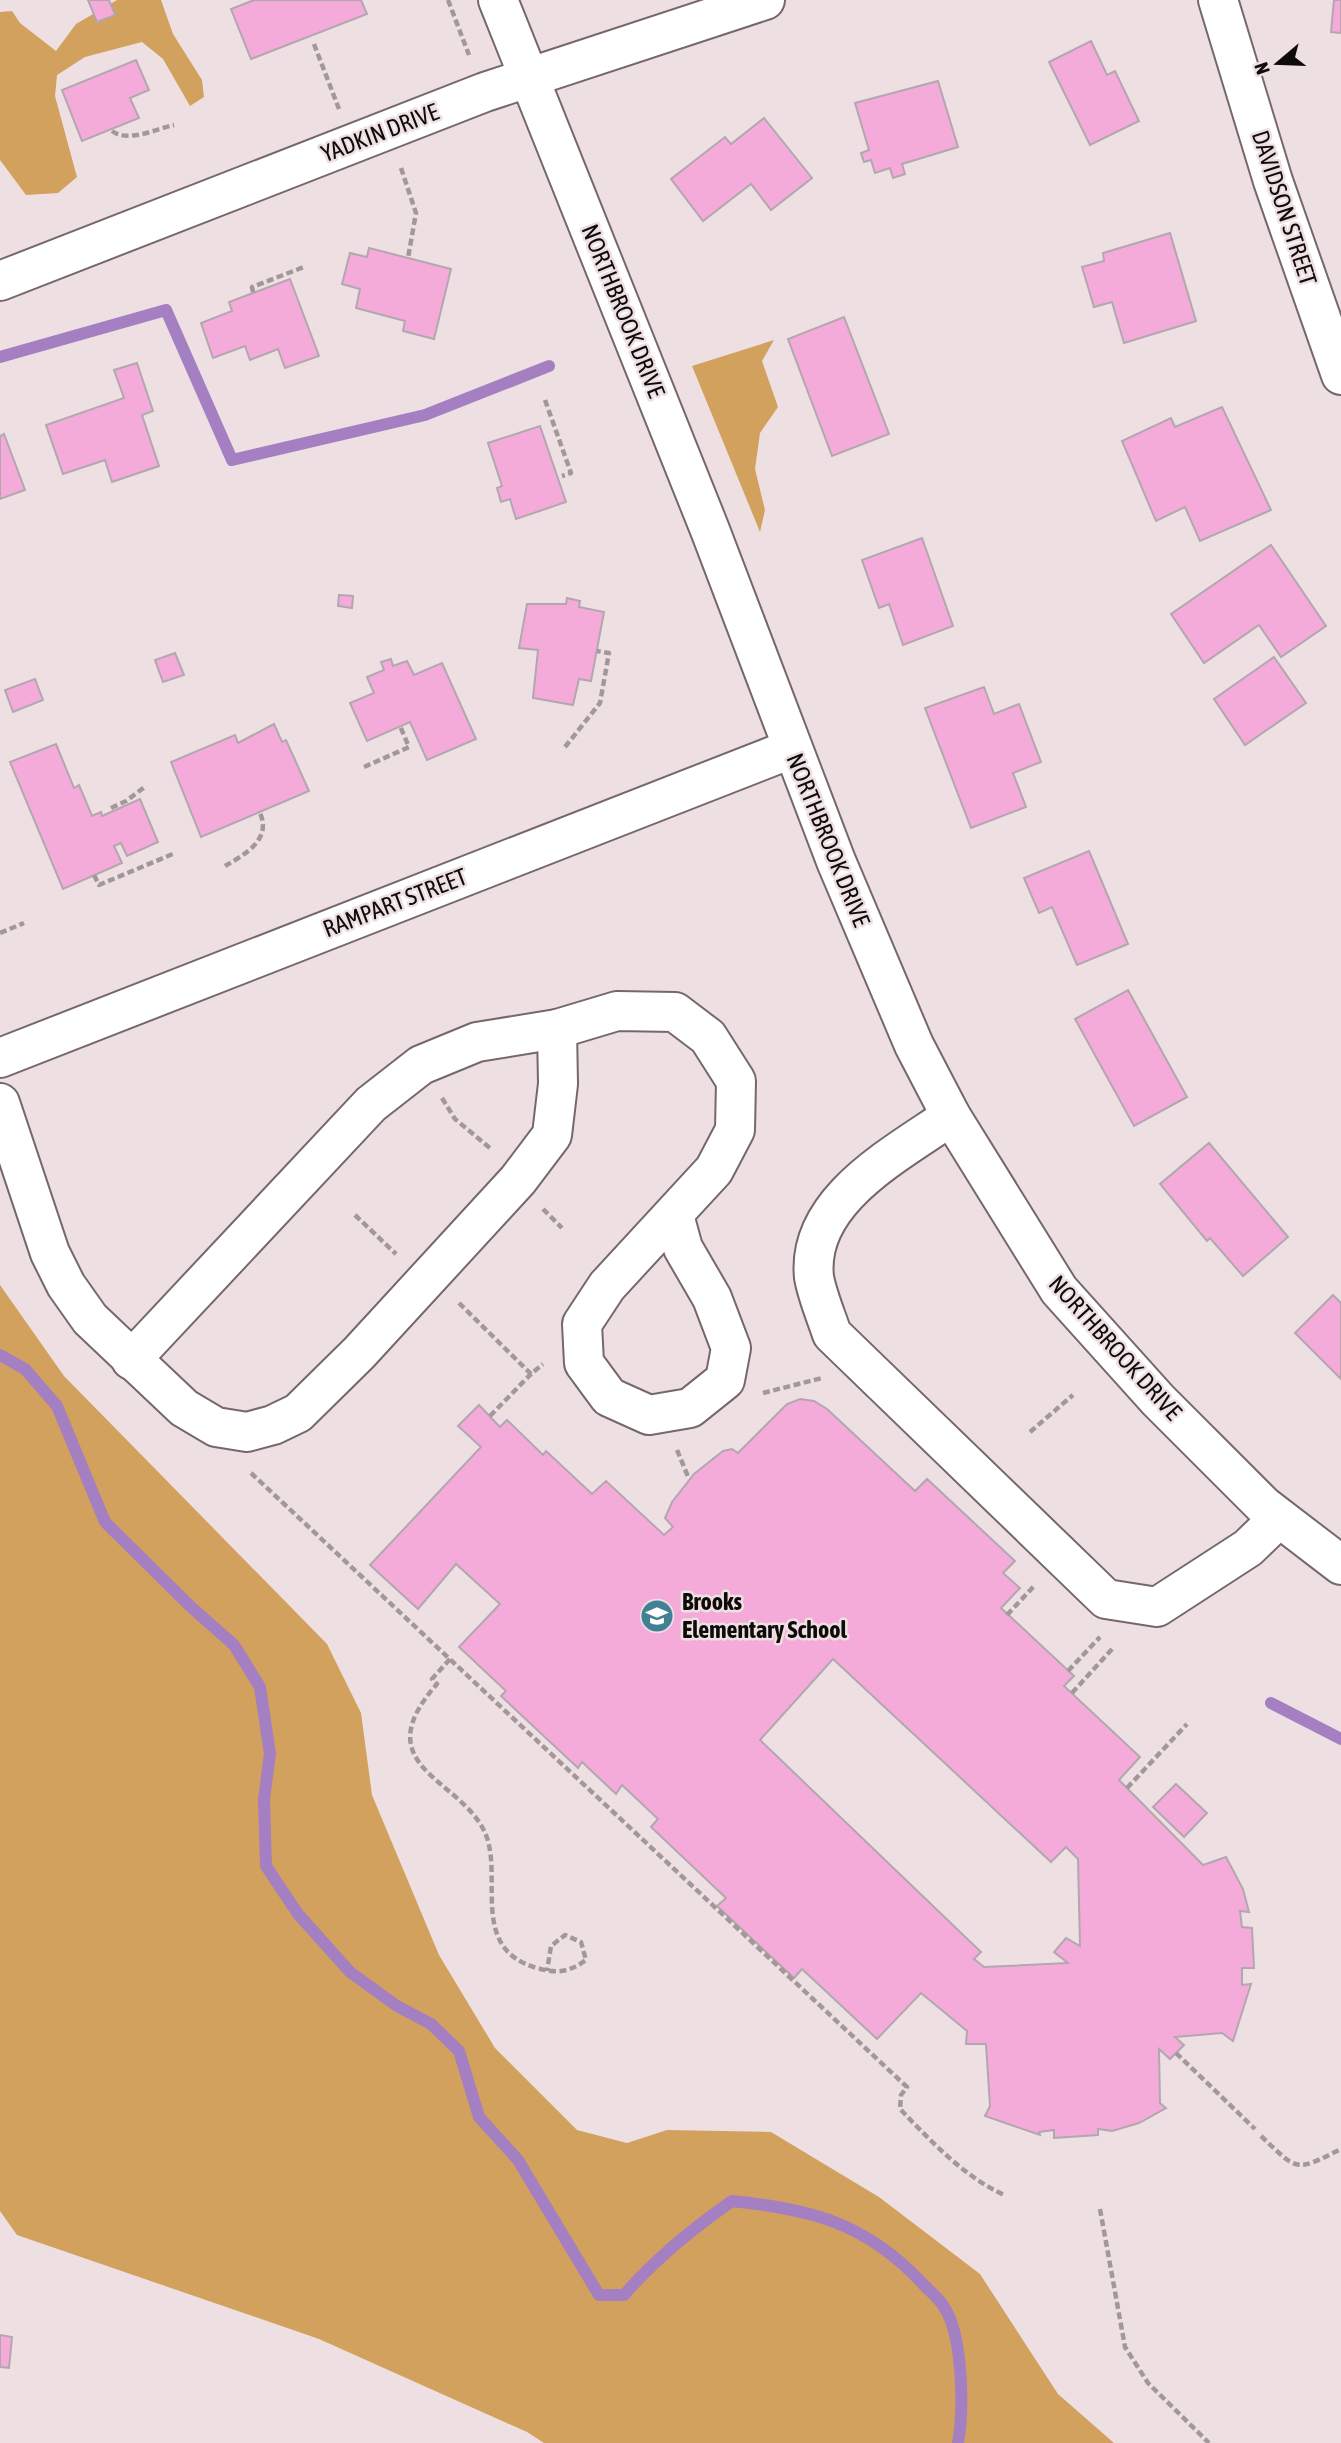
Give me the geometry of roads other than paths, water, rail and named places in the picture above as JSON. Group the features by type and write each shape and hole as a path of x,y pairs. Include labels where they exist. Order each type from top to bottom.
{"street":[{"name":"NORTHBROOK DRIVE","path":"498,0 705,517 792,749 914,1045 951,1116 1059,1290 1158,1399 1279,1518 1341,1565"},
{"name":"YADKIN DRIVE","path":"0,281 528,76 765,0"},
{"name":"DAVIDSON STREET","path":"1218,0 1273,181 1341,374"},
{"name":"RAMPART STREET","path":"0,1058 792,749"},
{"path":"131,1360 371,1104 421,1066 477,1042 557,1029 617,1011 675,1012 709,1037 736,1081 735,1130 714,1170 607,1286 582,1324 584,1363 609,1397 649,1415 690,1408 724,1380 731,1348 712,1298 683,1248 674,1215"},
{"path":"0,1103 50,1253 66,1285 90,1319 184,1408 216,1427 247,1432 273,1425 298,1413 518,1180 552,1135 558,1084 557,1029"},
{"path":"951,1116 863,1175 819,1229 814,1276 832,1334 1106,1599 1157,1607 1248,1548 1279,1518"}],"waterway":[{"path":"0,357 166,310 232,460 425,415 549,366"},
{"path":"0,1355 25,1369 57,1406 105,1522 190,1606 234,1645 260,1687 270,1754 264,1799 266,1866 298,1914 350,1972 397,2006 431,2024 459,2051 479,2117 518,2160 599,2295 624,2295 675,2245 732,2201 787,2209 836,2222 880,2246 901,2263 944,2307 955,2335 960,2373 961,2412 958,2443"},
{"path":"1271,1703 1341,1739"}],"place":[{"name":"Brooks Elementary School","path":"657,1616"}]}
